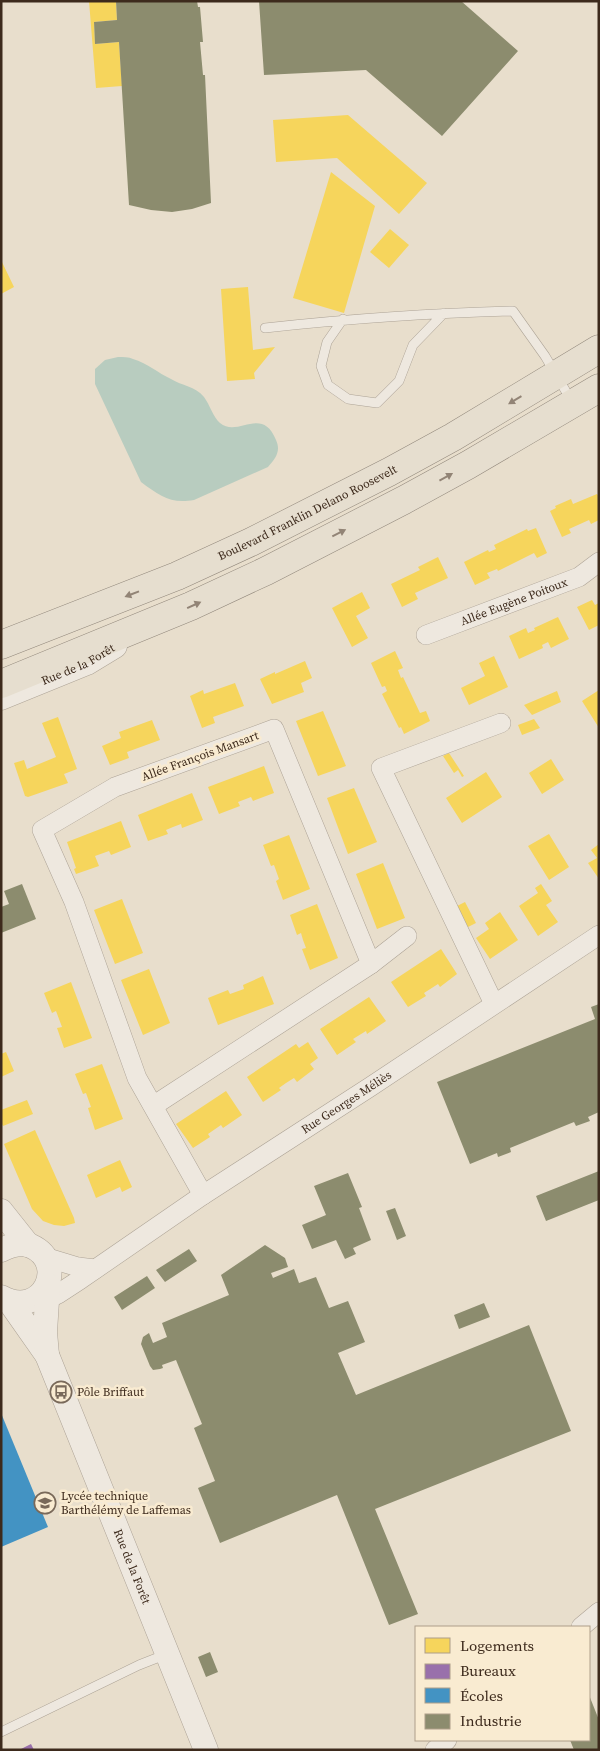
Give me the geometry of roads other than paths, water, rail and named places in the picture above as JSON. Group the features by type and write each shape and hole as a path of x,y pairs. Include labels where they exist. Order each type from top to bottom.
{"main road":[{"name":"Boulevard Franklin Delano Roosevelt","path":"1,645 177,576 251,542 389,472 557,376 599,349"},
{"path":"1,684 149,624 266,571 468,465 599,388"}],"street":[{"name":"Allée Eugène Poitoux","path":"426,635 579,577 599,562"},
{"name":"Rue de la Forêt","path":"1,698 87,664 149,624"},
{"path":"494,1004 381,768 500,722"},
{"name":"Allée François Mansart","path":"203,1195 138,1078 74,902 42,830 114,787 274,729 371,964"},
{"name":"Rue Georges Méliès","path":"26,1297 81,1280 94,1269 203,1195 370,1088 599,935"},
{"path":"153,1106 371,964 407,936"},
{"path":"1,1211 17,1249 49,1266 50,1275 26,1297"},
{"path":"17,1249 78,1267 94,1269"},
{"name":"Rue de la Forêt","path":"26,1297 47,1355 206,1750"},
{"name":"Rue de la Forêt","path":"26,1297 47,1355"},
{"path":"582,1626 599,1612"},
{"path":"435,1750 446,1741"}],"lane":[{"path":"265,328 342,319 513,311 545,356 573,404"},
{"path":"342,319 327,342 321,366 328,385 348,398 377,403 399,381 413,345 444,313"},
{"path":"1,1732 139,1665 167,1654"}],"place":[{"name":"Pôle Briffaut","path":"61,1392"},
{"name":"Lycée technique Barthélémy de Laffemas","path":"45,1503"}]}
